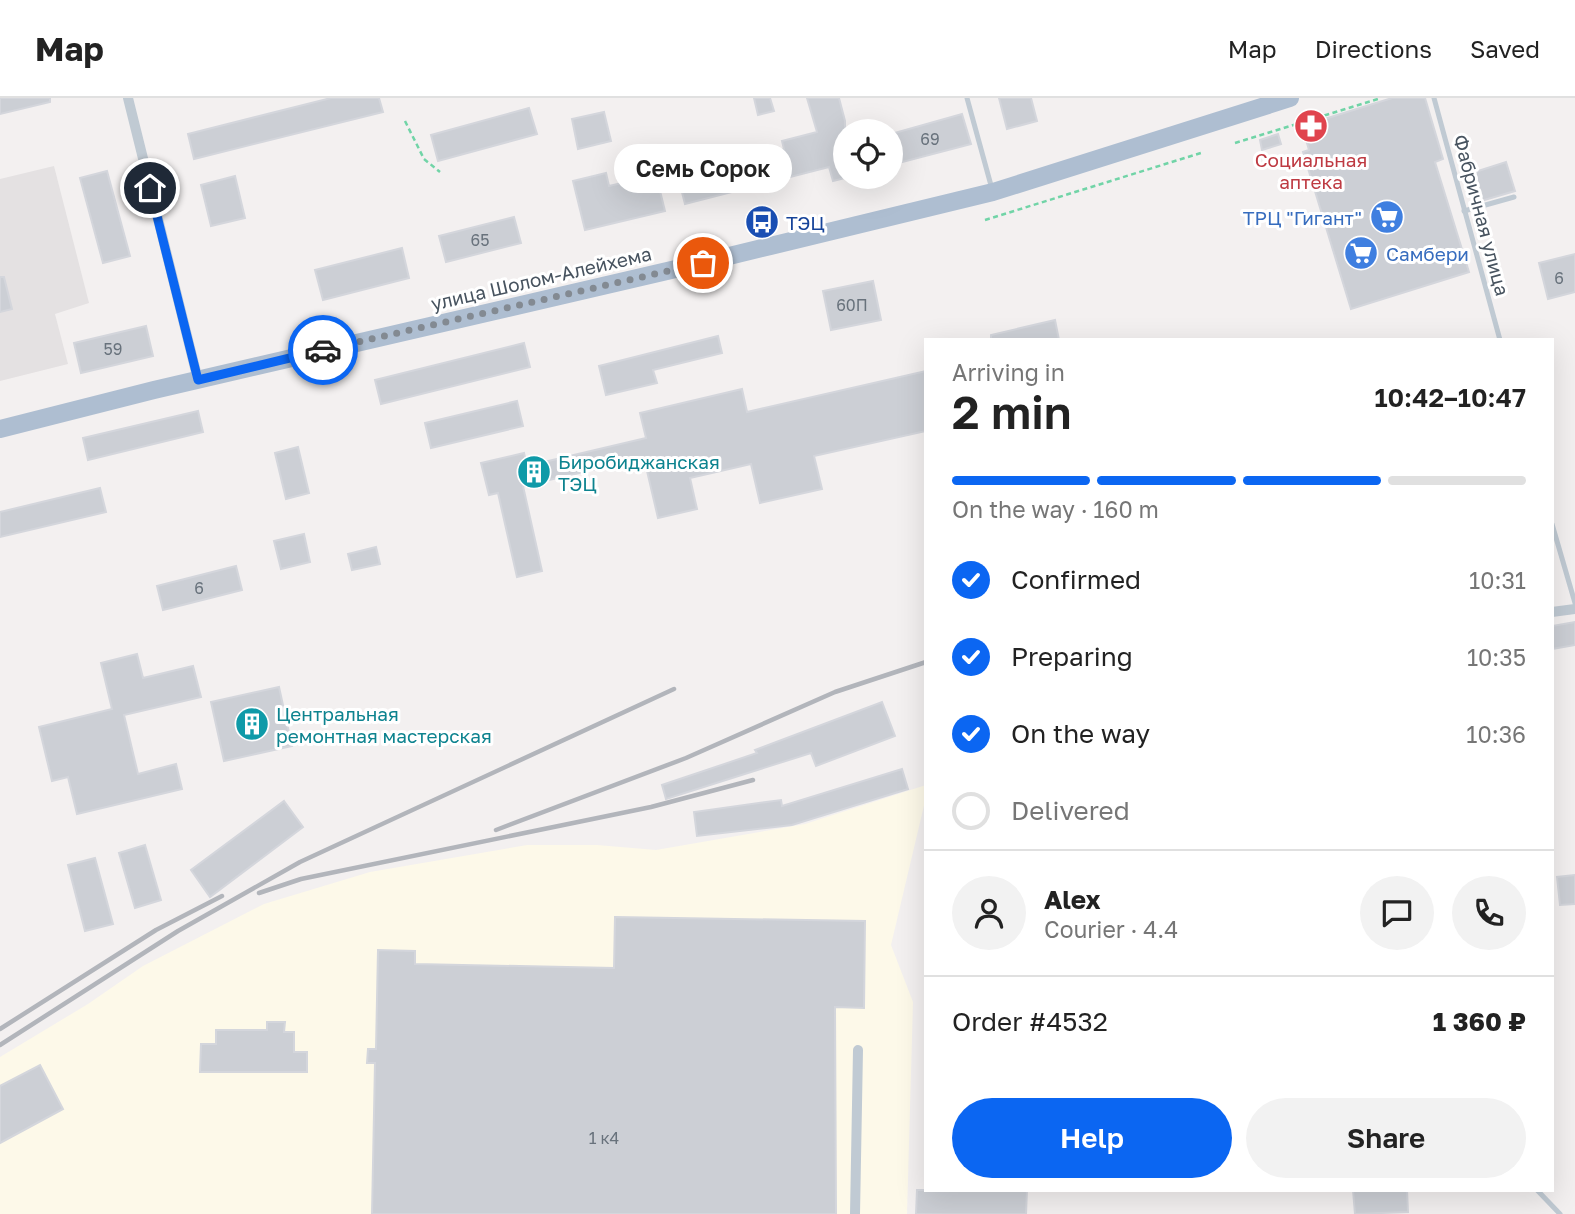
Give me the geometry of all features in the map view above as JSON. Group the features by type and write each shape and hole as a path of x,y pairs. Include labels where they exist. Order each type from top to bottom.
{"main road":[{"name":"улица Шолом-Алейхема","path":"0,429 993,192 1290,98"}],"street":[{"path":"128,98 198,380"},
{"path":"1554,612 1575,610"},
{"path":"855,1214 858,1050"}],"lane":[{"path":"967,98 993,192"},
{"name":"Фабричная улица","path":"1434,98 1499,338"},
{"path":"1464,211 1514,197"},
{"path":"1554,531 1575,603"},
{"path":"1539,1192 1560,1214"}],"path":[{"path":"1235,143 1381,98"},
{"path":"405,121 424,159 440,172"},
{"path":"985,220 1204,152"}],"shaded area":[{"path":"54,166 89,303 55,314 68,364 0,381 0,179"},
{"path":"924,786 924,805 891,945 913,1002 907,1214 0,1214 0,1057 88,1004 143,966 264,904 370,872 527,845 597,845 656,850 805,824"}],"building":[{"path":"0,98 50,98 50,102 0,114"},
{"path":"331,98 379,98 383,112 194,159 188,134"},
{"path":"754,98 770,98 774,111 758,115"},
{"path":"807,98 839,98 844,119 833,119 833,181 829,167 685,204 675,165 700,159 703,170 784,149 782,141 817,132"},
{"path":"999,98 1031,98 1037,121 1007,129"},
{"name":"ТРЦ \"Гигант\"","path":"1392,98 1425,98 1443,159 1435,162 1469,272 1351,309 1303,152 1309,150 1302,126"},
{"path":"529,108 537,134 438,161 431,135"},
{"path":"604,112 611,141 578,149 572,119"},
{"path":"962,114 971,144 903,162 903,131"},
{"path":"1278,134 1281,144 1262,150 1260,140"},
{"path":"1506,162 1515,191 1481,201 1472,173"},
{"path":"107,171 130,256 103,263 80,178"},
{"path":"606,173 609,186 656,175 665,211 585,230 573,181"},
{"path":"235,176 245,218 211,226 201,185"},
{"path":"514,217 521,243 446,262 439,236"},
{"path":"402,248 409,278 323,300 315,270"},
{"path":"1575,254 1575,292 1548,299 1539,263"},
{"path":"0,277 4,277 12,309 0,312"},
{"path":"873,281 881,320 831,330 823,291"},
{"path":"1055,320 1059,338 991,338 991,335"},
{"path":"146,326 153,356 81,373 74,343"},
{"path":"718,336 722,353 653,370 657,383 606,395 599,366"},
{"path":"524,343 530,367 381,404 375,380"},
{"name":"Биробиджанская ТЭЦ","path":"924,371 924,431 814,456 822,489 760,503 751,464 690,478 697,509 658,518 644,458 523,486 542,571 517,577 498,493 489,495 481,463 524,453 527,466 646,438 640,413 742,389 747,412"},
{"path":"517,401 523,426 431,448 425,423"},
{"path":"198,411 203,432 88,460 83,438"},
{"path":"298,447 309,493 286,499 275,453"},
{"path":"100,488 106,512 0,537 0,512"},
{"path":"304,534 310,562 281,569 274,541"},
{"path":"376,547 380,564 352,570 348,554"},
{"path":"236,566 242,590 163,610 157,586"},
{"path":"1575,622 1575,645 1554,649 1554,626"},
{"path":"137,654 143,678 193,666 201,697 124,715 138,774 176,764 182,789 77,814 68,777 52,781 39,727 112,709 101,663"},
{"name":"Центральная ремонтная мастерская","path":"279,687 292,746 224,761 211,702"},
{"path":"882,702 895,736 816,766 811,753 666,799 662,785 757,753 755,750"},
{"path":"902,769 908,789 792,825 697,836 694,812 781,800 782,806"},
{"path":"284,801 303,827 210,897 191,870"},
{"path":"145,845 161,900 135,908 119,853"},
{"path":"95,858 113,924 85,931 68,865"},
{"path":"1575,875 1575,904 1560,905 1557,877"},
{"path":"615,917 865,921 864,1008 835,1007 836,1214 372,1214 375,1063 367,1063 368,1049 376,1049 378,950 415,951 415,964 614,968"},
{"path":"267,1022 285,1022 284,1032 294,1032 294,1052 307,1052 307,1072 200,1072 201,1044 216,1044 216,1030 267,1030"},
{"path":"40,1065 63,1109 0,1143 0,1086"},
{"path":"917,1190 1027,1192 1026,1214 916,1214"},
{"path":"1353,1192 1407,1192 1408,1212 1355,1214"}],"railway":[{"path":"496,830 686,758 835,692 924,663"},
{"path":"0,1045 178,931 300,862 674,689"},
{"path":"259,893 301,879 651,807 753,780"},
{"path":"0,1029 156,930 222,896"}],"way so far":[{"path":"323,350 703,263"}],"place":[{"name":"Социальная аптека","path":"1311,126"},
{"name":"ТРЦ \"Гигант\"","path":"1387,217"},
{"name":"ТЭЦ","path":"762,222"},
{"name":"Самбери","path":"1361,253"},
{"name":"Семь Сорок","path":"703,263"},
{"name":"Биробиджанская ТЭЦ","path":"534,472"},
{"name":"Центральная ремонтная мастерская","path":"252,724"}],"route":[{"path":"150,188 198,380 323,350"}]}
